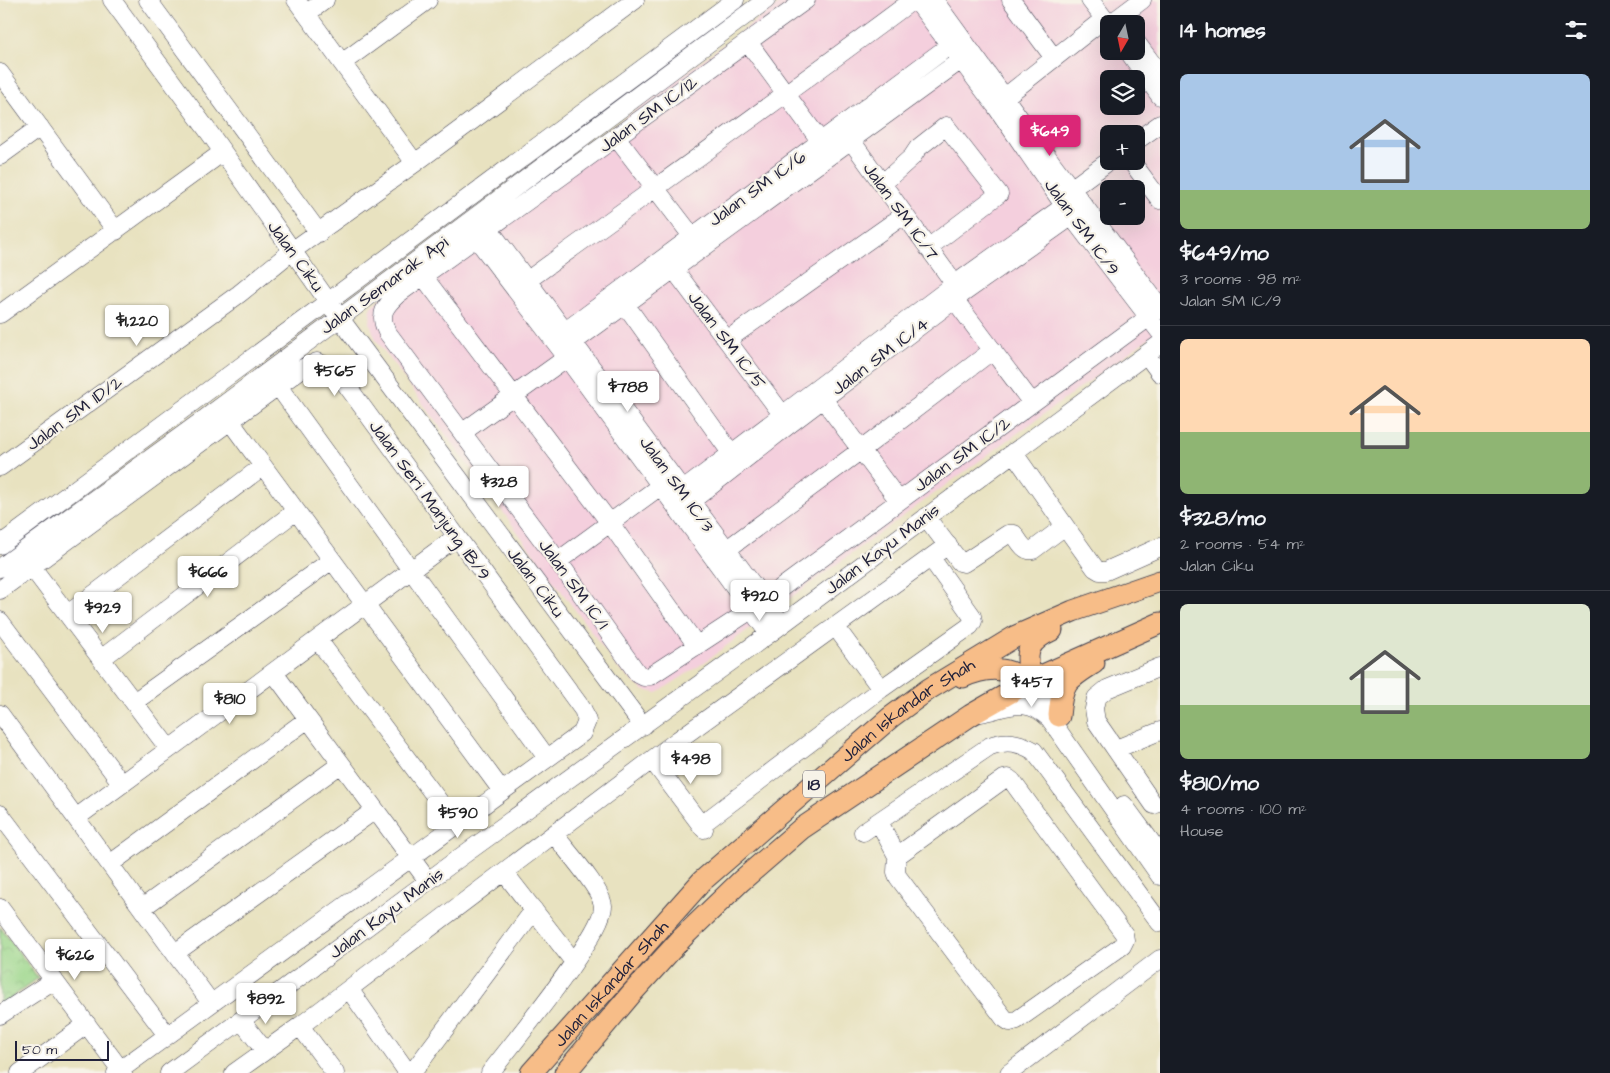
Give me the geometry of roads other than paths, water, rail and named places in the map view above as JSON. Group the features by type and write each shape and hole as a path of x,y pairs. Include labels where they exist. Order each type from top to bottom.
{"main road":[{"path":"1032,680 1027,663 1031,645 1039,636 1160,582"},
{"name":"Jalan Iskandar Shah","path":"531,1073 702,880 891,717 929,689 1016,636 1073,612 1160,582"},
{"path":"1059,716 1060,698 1065,685 1071,678 1154,626"},
{"name":"Jalan Iskandar Shah","path":"565,1073 638,986 682,938 741,881 801,829 971,715 1032,680 1154,626"},
{"path":"891,717 954,681 984,669 1009,671 1032,680"}],"street":[{"name":"Jalan Ciku","path":"112,0 223,152 339,317 643,726"},
{"path":"148,0 319,232"},
{"path":"325,0 301,7 415,163"},
{"path":"342,63 428,0"},
{"name":"Jalan SM 1D/2","path":"0,467 239,294 292,251 415,163 635,0"},
{"name":"Jalan Semarak Api","path":"5,541 735,0"},
{"name":"Jalan Semarak Api","path":"0,568 199,423 339,317 478,227 766,0"},
{"name":"Jalan SM 1C/12","path":"478,227 616,137 806,0"},
{"path":"528,280 787,94 914,0"},
{"name":"Jalan SM 1C/9","path":"914,0 955,41 995,105 1156,311 1160,332"},
{"name":"Jalan SM 1C/9","path":"934,0 955,41"},
{"path":"1011,0 1054,58"},
{"path":"1090,0 1106,15"},
{"path":"1105,0 1111,15"},
{"path":"1123,15 1142,0"},
{"path":"1005,97 1054,58 1100,30"},
{"name":"Jalan SM 1C/6","path":"567,345 625,304 669,262 692,236 822,142 846,134 955,41"},
{"path":"748,42 822,142"},
{"name":"Jalan SM 1C/9","path":"966,56 1005,97 1072,202"},
{"name":"Jalan SM 1C/6","path":"567,345 669,262 846,134 966,56"},
{"path":"1145,58 1157,79"},
{"path":"1137,60 1157,79"},
{"path":"0,73 116,230"},
{"path":"1145,135 1160,124"},
{"path":"882,184 912,157 918,148 946,126 999,194 928,248"},
{"path":"0,156 40,127"},
{"name":"Jalan SM 1C/7","path":"846,134 928,248 993,350 1032,403"},
{"path":"616,137 692,236"},
{"path":"0,314 223,152"},
{"name":"Jalan SM 1C/4","path":"676,494 786,419 955,292 1072,202 1101,170"},
{"path":"1138,170 1160,200"},
{"name":"Jalan SM 1C/3","path":"459,204 567,345 775,629"},
{"path":"727,340 904,215"},
{"name":"Jalan SM 1C/3","path":"478,227 528,280 567,345"},
{"name":"Jalan SM 1C/1","path":"478,227 423,276 386,305 383,314 383,324 387,332 558,561 638,674 644,677 650,676 757,605"},
{"name":"Jalan SM 1C/5","path":"669,262 786,419"},
{"path":"423,276 610,523 697,646"},
{"name":"Jalan SM 1C/4","path":"676,494 731,453 823,399 955,292"},
{"path":"625,304 731,453"},
{"name":"Jalan SM 1C/2","path":"757,605 1156,311"},
{"path":"463,432 514,395 567,345"},
{"path":"1153,349 1160,373"},
{"name":"Jalan Kayu Manis","path":"169,1073 428,881 775,629 1153,349"},
{"path":"726,550 993,350"},
{"name":"Jalan Seri Manjung 1B/9","path":"0,590 301,369 317,362 329,367 345,383 583,710 587,721 582,733 547,758"},
{"path":"0,908 87,1024 120,1072 167,1035 547,758 278,386"},
{"path":"823,399 899,500"},
{"path":"230,421 502,791"},
{"path":"1013,452 1095,568 1100,571 1106,571 1160,547"},
{"path":"68,614 263,466"},
{"path":"558,561 610,523 676,494"},
{"name":"Jalan SM 1C/3","path":"676,494 726,550 757,605"},
{"path":"101,659 296,511"},
{"path":"926,517 960,562 964,563 1008,534 1014,534 1026,550 1033,550 1065,526"},
{"path":"76,818 456,537"},
{"path":"5,541 21,552 170,749"},
{"path":"234,1073 254,1068 265,1051 652,760 948,545"},
{"path":"652,760 703,827 881,689 970,626 973,622 972,616 931,558"},
{"path":"134,702 332,560"},
{"path":"0,621 122,784"},
{"path":"835,626 881,689"},
{"path":"318,640 456,824"},
{"path":"1132,815 1157,804 1096,721 1094,709 1096,698 1107,689 1160,667"},
{"path":"274,673 428,881"},
{"path":"1032,680 1160,854"},
{"path":"971,715 1020,704 1040,709 1050,719 1160,876"},
{"path":"110,864 308,719"},
{"path":"3,724 76,818 212,1003"},
{"path":"1116,749 1160,731"},
{"path":"863,832 990,746 1002,742 1027,746 1034,751 1160,923"},
{"path":"142,908 341,764"},
{"path":"879,822 897,856 896,872 898,877 1004,1018 1010,1022 1025,1015 1122,946 1125,940 1124,934 1012,780 1008,778 897,856"},
{"path":"175,953 375,810"},
{"path":"0,814 167,1035"},
{"path":"490,1073 574,962 601,917 603,905 599,892 554,834"},
{"path":"504,872 574,962"},
{"path":"412,1073 534,910"},
{"path":"1009,1073 1160,959"},
{"path":"0,1015 54,980"},
{"path":"348,989 408,1073"},
{"path":"241,1020 265,1051"},
{"path":"20,1073 87,1024"},
{"path":"300,1026 335,1073"}]}
